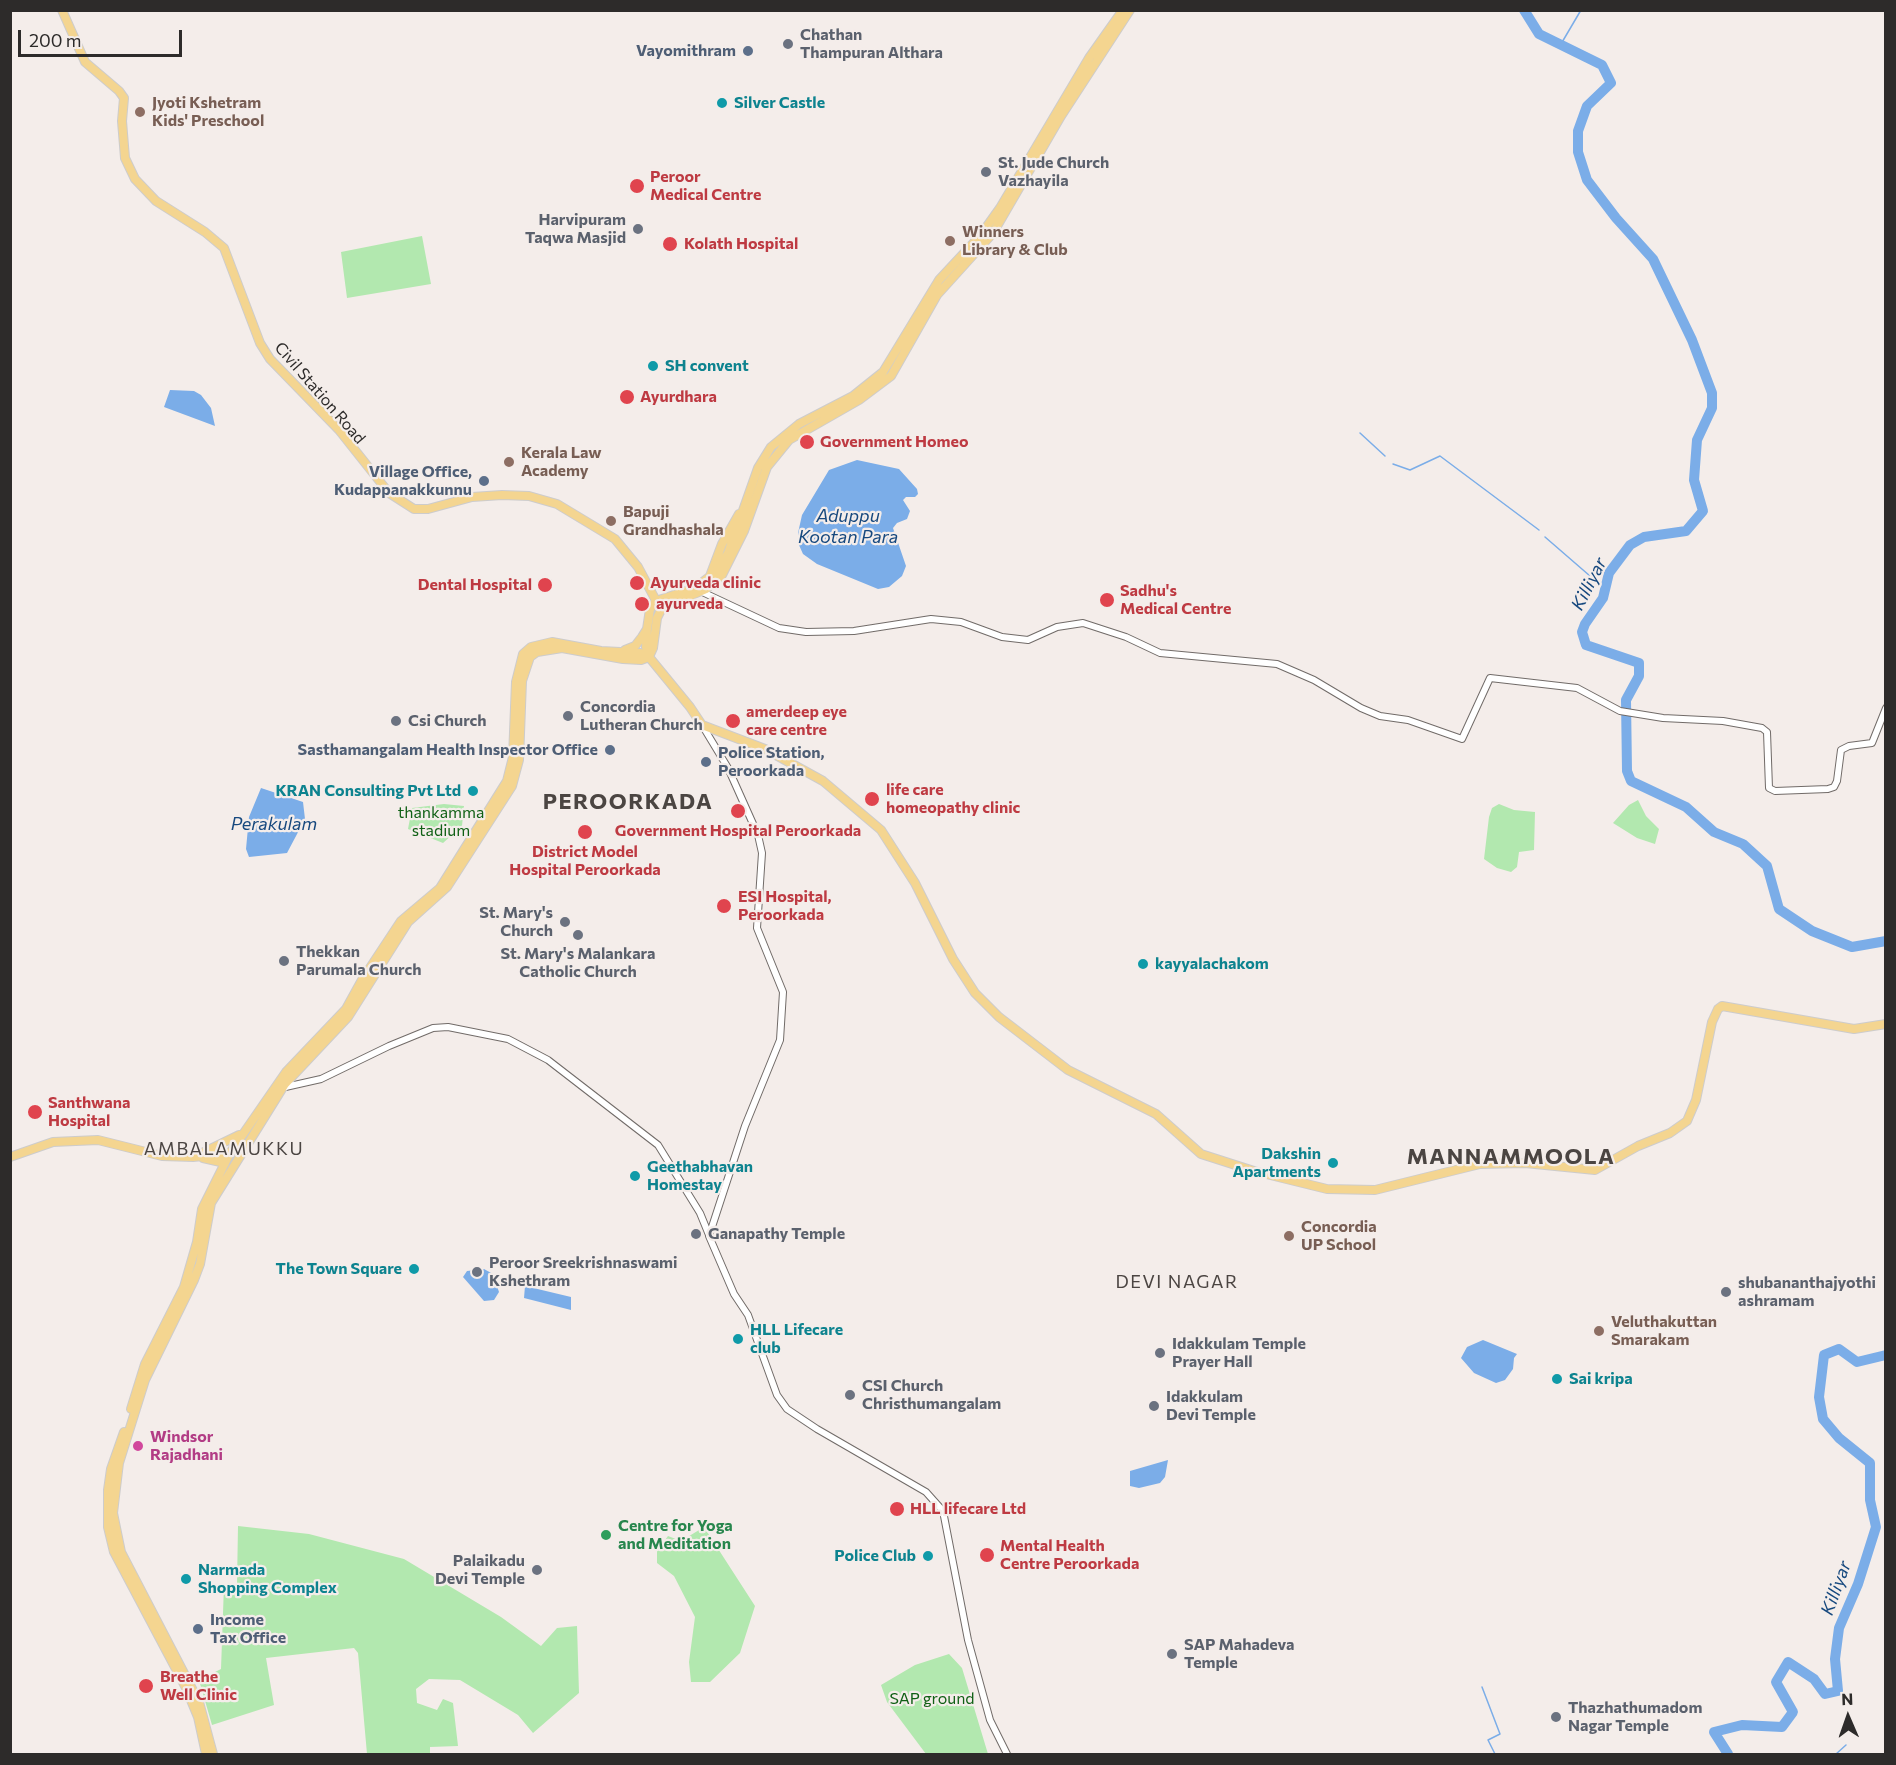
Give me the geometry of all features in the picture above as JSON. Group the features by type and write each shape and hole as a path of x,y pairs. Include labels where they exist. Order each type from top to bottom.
{"main road":[{"name":"Civil Station Road","path":"62,10 85,62 120,91 124,98 122,121 125,158 135,179 156,201 205,232 224,248 256,336 270,359 339,430 389,493 414,509 428,509 472,497 502,495 529,496 557,504 615,539 638,567 661,610"},
{"path":"577,648 623,659 641,660 649,657 653,648 657,618 661,610 722,575 732,559 762,458 799,424 819,418 887,374 928,308 987,241 1065,97 1126,12"},
{"path":"887,374 924,302 980,236 1016,188"},
{"path":"949,270 956,275"},
{"path":"746,514 728,552 698,590 656,601 650,609 646,647 649,657 702,725 765,749 794,764 823,781 870,819 889,840 920,893 953,959 975,993 1020,1034 1047,1051 1068,1070 1156,1114 1202,1154 1311,1186 1375,1190 1480,1164 1525,1163 1595,1170 1638,1146 1670,1133 1687,1121 1694,1107 1712,1022 1718,1009 1722,1006 1854,1029 1886,1024"},
{"path":"622,651 635,646 647,629"},
{"path":"206,1755 200,1723 186,1688 117,1561 111,1540 107,1508 111,1469 143,1370 185,1285 197,1242 202,1209 230,1153 245,1130 279,1087 348,1017 408,922 447,888 501,803 516,775 518,709 522,681 530,657 549,648 577,648 622,651 649,657"},
{"path":"213,1755 199,1701 121,1552 116,1536 113,1496 119,1463 150,1365 181,1309 200,1264 211,1203 279,1087"},
{"path":"193,1157 229,1142 245,1130"},
{"path":"10,1157 53,1142 98,1140 162,1156 193,1157 230,1153"},
{"path":"193,1157 225,1163"}],"street":[{"path":"698,590 778,628 806,632 854,631 931,619 961,622 1002,637 1028,639 1057,627 1083,623 1126,637 1160,653 1277,664 1314,680 1361,708 1380,716 1408,720 1462,739 1490,678 1577,688 1620,711 1663,718 1723,721 1762,728 1767,732 1769,788 1782,791 1834,787 1841,750 1849,746 1872,742 1886,708"},
{"path":"702,725 732,777 758,835 762,853 757,928 783,992 780,1040 745,1126 709,1236"},
{"path":"279,1087 321,1079 398,1041 433,1028 448,1027 508,1039 548,1060 658,1145 700,1213 734,1294 748,1315 777,1395 787,1409 817,1430 926,1492 943,1511 969,1645 990,1720 1007,1755"}],"green space":[{"path":"422,236 431,284 347,298 341,252"},
{"path":"1638,800 1646,816 1659,829 1655,844 1637,838 1613,823 1629,805"},
{"name":"thankamma stadium","path":"444,804 464,806 462,826 443,843 408,829 412,808"},
{"path":"1499,804 1514,810 1535,812 1534,850 1519,852 1517,867 1511,872 1497,868 1484,859 1489,817 1492,808"},
{"path":"238,1526 309,1534 404,1559 501,1617 541,1646 557,1628 577,1626 579,1693 533,1733 518,1715 460,1680 429,1679 416,1689 417,1703 437,1710 443,1699 453,1703 458,1746 430,1747 430,1754 367,1754 358,1653 354,1648 266,1658 274,1705 212,1725 199,1680 221,1669 224,1585 237,1584"},
{"path":"704,1527 755,1606 740,1653 710,1682 691,1682 689,1662 695,1617 674,1576 657,1563 657,1551 668,1536 681,1541"},
{"name":"SAP ground","path":"949,1654 962,1668 988,1754 926,1754 887,1702 881,1685 915,1665"}],"water":[{"path":"170,390 194,391 201,395 211,408 215,426 164,407"},
{"name":"Aduppu Kootan Para","path":"857,460 899,469 917,489 918,494 915,497 906,497 903,500 910,511 907,519 897,523 893,528 906,566 902,576 889,587 878,589 817,564 803,554 799,545 798,533 802,515 829,470"},
{"name":"Perakulam","path":"261,788 303,802 305,819 287,853 249,857 246,849 249,817"},
{"path":"484,1269 493,1274 499,1292 494,1300 484,1301 463,1277 467,1271"},
{"path":"525,1286 571,1297 571,1310 524,1298"},
{"path":"1483,1340 1517,1354 1514,1358 1513,1369 1505,1380 1496,1383 1474,1373 1461,1358 1467,1347"},
{"path":"1168,1460 1165,1477 1160,1483 1139,1488 1130,1486 1130,1471"}],"waterway":[{"name":"Killiyar","path":"1524,10 1539,34 1602,65 1611,83 1587,106 1578,131 1578,152 1587,180 1616,218 1653,259 1692,340 1712,393 1712,408 1697,440 1694,480 1703,511 1686,531 1644,537 1630,545 1609,573 1603,598 1582,632 1586,645 1639,663 1639,676 1626,700 1627,771 1631,781 1686,807 1714,832 1743,844 1767,866 1779,909 1812,931 1852,947 1886,941"},
{"path":"1561,44 1581,10"},
{"path":"1360,433 1385,456"},
{"path":"1393,464 1410,470 1440,456 1539,530"},
{"path":"1545,537 1605,589"},
{"name":"Killiyar","path":"1728,1754 1714,1732 1742,1725 1782,1727 1793,1712 1776,1682 1788,1662 1814,1679 1825,1694 1838,1691 1835,1659 1839,1628 1858,1584 1876,1527 1870,1500 1870,1463 1839,1438 1823,1419 1819,1397 1824,1355 1839,1349 1857,1362 1886,1355"},
{"path":"1482,1687 1500,1734 1488,1740 1495,1754"},
{"path":"1836,1754 1846,1745"}],"place":[{"name":"Chathan Thampuran Althara","path":"788,44"},
{"name":"Vayomithram","path":"748,51"},
{"name":"Silver Castle","path":"722,103"},
{"name":"Jyoti Kshetram Kids' Preschool","path":"140,112"},
{"name":"St. Jude Church Vazhayila","path":"986,172"},
{"name":"Peroor Medical Centre","path":"637,186"},
{"name":"Harvipuram Taqwa Masjid","path":"638,229"},
{"name":"Winners Library & Club","path":"950,241"},
{"name":"Kolath Hospital","path":"670,244"},
{"name":"SH convent","path":"653,366"},
{"name":"Ayurdhara","path":"627,397"},
{"name":"Government Homeo","path":"807,442"},
{"name":"Kerala Law Academy","path":"509,462"},
{"name":"Village Office, Kudappanakkunnu","path":"484,481"},
{"name":"Bapuji Grandhashala","path":"611,521"},
{"name":"Ayurveda clinic","path":"637,583"},
{"name":"Dental Hospital","path":"545,585"},
{"name":"Sadhu's Medical Centre","path":"1107,600"},
{"name":"ayurveda","path":"642,604"},
{"name":"Concordia Lutheran Church","path":"568,716"},
{"name":"Csi Church","path":"396,721"},
{"name":"amerdeep eye care centre","path":"733,721"},
{"name":"Sasthamangalam Health Inspector Office","path":"610,750"},
{"name":"Police Station, Peroorkada","path":"706,762"},
{"name":"KRAN Consulting Pvt Ltd","path":"473,791"},
{"name":"life care homeopathy clinic","path":"872,799"},
{"name":"Government Hospital Peroorkada","path":"738,811"},
{"name":"District Model Hospital Peroorkada","path":"585,832"},
{"name":"ESI Hospital, Peroorkada","path":"724,906"},
{"name":"St. Mary's Church","path":"565,922"},
{"name":"St. Mary's Malankara Catholic Church","path":"578,935"},
{"name":"Thekkan Parumala Church","path":"284,961"},
{"name":"kayyalachakom","path":"1143,964"},
{"name":"Santhwana Hospital","path":"35,1112"},
{"name":"Dakshin Apartments","path":"1333,1163"},
{"name":"Geethabhavan Homestay","path":"635,1176"},
{"name":"Ganapathy Temple","path":"696,1234"},
{"name":"Concordia UP School","path":"1289,1236"},
{"name":"The Town Square","path":"414,1269"},
{"name":"Peroor Sreekrishnaswami Kshethram","path":"477,1272"},
{"name":"shubananthajyothi ashramam","path":"1726,1292"},
{"name":"Veluthakuttan Smarakam","path":"1599,1331"},
{"name":"HLL Lifecare club","path":"738,1339"},
{"name":"Idakkulam Temple Prayer Hall","path":"1160,1353"},
{"name":"Sai kripa","path":"1557,1379"},
{"name":"CSI Church Christhumangalam","path":"850,1395"},
{"name":"Idakkulam Devi Temple","path":"1154,1406"},
{"name":"Windsor Rajadhani","path":"138,1446"},
{"name":"HLL lifecare Ltd","path":"897,1509"},
{"name":"Centre for Yoga and Meditation","path":"606,1535"},
{"name":"Mental Health Centre Peroorkada","path":"987,1555"},
{"name":"Police Club","path":"928,1556"},
{"name":"Palaikadu Devi Temple","path":"537,1570"},
{"name":"Narmada Shopping Complex","path":"186,1579"},
{"name":"Income Tax Office","path":"198,1629"},
{"name":"SAP Mahadeva Temple","path":"1172,1654"},
{"name":"Breathe Well Clinic","path":"146,1686"},
{"name":"Thazhathumadom Nagar Temple","path":"1556,1717"}],"district":[{"name":"PEROORKADA","path":"628,802"},
{"name":"AMBALAMUKKU","path":"224,1149"},
{"name":"MANNAMMOOLA","path":"1511,1157"},
{"name":"DEVI NAGAR","path":"1177,1282"}]}
